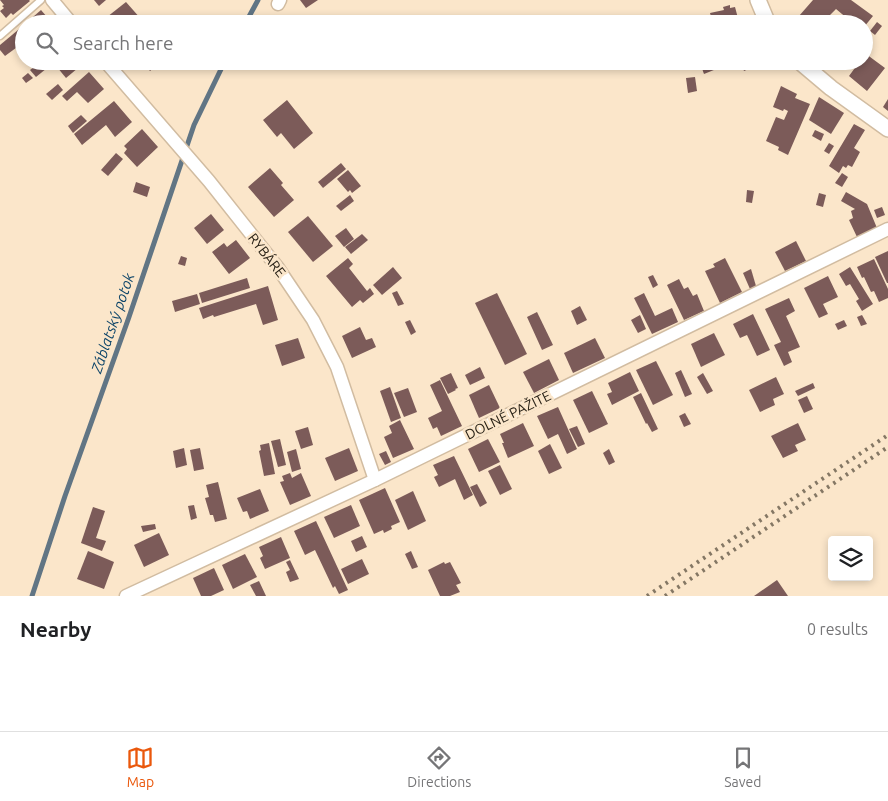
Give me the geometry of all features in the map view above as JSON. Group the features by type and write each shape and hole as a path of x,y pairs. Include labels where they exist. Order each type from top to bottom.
{"street":[{"path":"52,0 64,15"},
{"path":"758,0 764,15"},
{"name":"RYBÁRE","path":"113,70 196,166 278,268 313,320 337,367 375,480"},
{"path":"810,70 831,88 888,129"},
{"name":"DOLNÉ PAŽITE","path":"126,596 375,480 888,229"}],"lane":[{"path":"24,15 41,0"},
{"path":"0,36 15,23"}],"building":[{"path":"0,0 30,1 13,15 11,13 6,18 0,11 4,8 2,6 4,5"},
{"path":"94,0 106,0 99,6"},
{"path":"300,0 318,0 306,8"},
{"path":"813,0 851,0 872,15 843,15 836,9 830,15 800,15"},
{"path":"126,2 137,15 110,15"},
{"path":"730,5 730,8 735,7 737,15 711,15 710,13 724,10 723,7"},
{"path":"41,10 45,15 35,15"},
{"path":"877,22 882,26 875,35 873,33 873,27"},
{"path":"15,32 15,49 5,56 0,50 0,45"},
{"path":"873,59 885,68 867,91 849,76 853,70 873,70"},
{"path":"30,70 45,70 36,77"},
{"path":"59,70 76,70 66,78"},
{"path":"703,70 714,70 704,74"},
{"path":"89,72 104,89 88,103 77,92 67,101 62,96"},
{"path":"28,73 33,78 26,83 22,78"},
{"path":"695,77 697,91 688,93 686,78"},
{"path":"58,84 63,90 52,100 46,94"},
{"path":"781,86 797,94 795,98 810,104 788,155 778,150 779,147 766,141 776,117 784,120 788,111 773,107"},
{"path":"819,97 844,113 831,134 809,120"},
{"path":"888,99 888,111 883,107"},
{"path":"287,100 313,133 294,149 281,133 277,137 263,120"},
{"path":"114,101 132,122 115,137 106,125 82,145 74,134"},
{"path":"81,115 87,121 73,133 68,126"},
{"path":"854,124 865,130 854,148 860,152 852,167 848,165 846,168 843,166 839,173 829,166"},
{"path":"142,129 158,147 137,167 124,153 127,149 124,146"},
{"path":"815,130 824,134 821,141 812,136"},
{"path":"829,143 834,146 829,154 824,151"},
{"path":"116,153 123,159 108,176 101,170"},
{"path":"341,163 346,169 323,188 318,182"},
{"path":"270,168 294,200 274,217 248,187"},
{"path":"348,170 361,186 352,193 350,190 348,192 337,179"},
{"path":"842,173 848,177 842,187 835,183"},
{"path":"136,182 150,187 147,197 133,192"},
{"path":"747,190 754,191 752,203 746,202"},
{"path":"846,192 867,204 877,228 857,237 849,220 853,218 851,211 855,209 841,201"},
{"path":"819,193 826,195 823,207 816,205"},
{"path":"350,195 354,201 341,211 336,206"},
{"path":"882,207 885,215 877,218 874,210"},
{"path":"211,214 224,230 207,244 194,228"},
{"path":"308,216 333,246 313,262 288,232"},
{"path":"346,228 354,239 344,247 335,236"},
{"path":"362,234 368,240 351,254 345,247"},
{"path":"236,240 250,258 229,274 212,252 224,243 227,247"},
{"path":"796,241 806,261 785,271 775,252"},
{"path":"888,251 888,283 887,283 875,257"},
{"path":"181,256 187,258 185,266 178,264"},
{"path":"348,258 353,264 349,268 367,291 370,288 374,294 363,303 360,300 352,307 326,276"},
{"path":"725,258 742,292 720,303 705,271 715,267 713,264"},
{"path":"874,259 888,289 888,298 879,302 874,291 871,292 864,277 862,278 857,267"},
{"path":"393,267 402,278 382,295 373,285"},
{"path":"850,267 873,304 862,311 856,301 859,299 850,284 846,286 839,274"},
{"path":"751,269 756,286 750,289 743,273"},
{"path":"653,275 658,285 653,288 648,277"},
{"path":"828,276 838,297 823,304 828,314 819,318 804,288"},
{"path":"247,278 250,288 202,303 199,293"},
{"path":"679,279 684,289 688,287 693,296 697,294 704,311 684,320 667,285"},
{"path":"268,286 278,320 263,325 256,304 203,319 199,308"},
{"path":"397,291 404,304 398,306 392,293"},
{"path":"497,293 527,354 505,365 475,303"},
{"path":"644,293 655,316 672,308 678,322 652,334 634,298"},
{"path":"197,294 200,304 175,312 172,301"},
{"path":"789,298 795,311 786,316 800,347 788,352 792,362 784,366 774,345 781,342 765,309"},
{"path":"580,306 587,320 577,325 571,311"},
{"path":"537,312 553,345 542,350 527,317"},
{"path":"753,314 770,350 757,356 747,335 740,338 733,324"},
{"path":"640,315 646,329 638,333 631,320"},
{"path":"862,315 867,324 861,326 857,317"},
{"path":"410,320 416,332 411,335 405,322"},
{"path":"844,320 847,326 838,330 835,324"},
{"path":"360,327 366,340 372,338 376,347 352,358 342,336"},
{"path":"714,333 725,355 701,367 691,344"},
{"path":"298,338 305,358 282,366 275,345"},
{"path":"595,338 605,358 573,373 564,353"},
{"path":"549,359 559,380 534,393 523,372"},
{"path":"656,361 673,395 653,405 636,370"},
{"path":"480,367 485,378 470,385 465,375"},
{"path":"681,370 692,394 685,397 675,373"},
{"path":"630,372 639,391 612,405 607,394 612,392 608,383"},
{"path":"451,373 458,388 448,394 440,378"},
{"path":"703,373 713,391 707,394 697,377"},
{"path":"776,377 784,394 773,399 775,405 760,412 749,390"},
{"path":"440,380 462,426 441,436 437,427 433,429 428,418 442,411 430,385"},
{"path":"813,383 815,388 798,396 795,391"},
{"path":"489,385 500,408 479,418 469,395"},
{"path":"390,387 401,418 391,422 380,391"},
{"path":"408,388 417,412 404,417 394,393"},
{"path":"592,391 608,424 589,433 573,400"},
{"path":"641,393 658,429 652,432 633,397"},
{"path":"807,396 813,409 804,413 798,400"},
{"path":"558,407 577,449 567,454 558,434 548,439 537,416"},
{"path":"685,413 691,424 684,427 679,416"},
{"path":"400,420 414,449 393,458 384,437 392,433 389,426"},
{"path":"523,423 534,446 508,458 500,434"},
{"path":"798,423 806,440 795,445 798,451 783,458 771,436"},
{"path":"577,426 585,444 578,447 569,429"},
{"path":"308,427 313,445 301,449 295,431"},
{"path":"280,439 286,465 278,467 271,441"},
{"path":"488,439 500,462 479,472 468,449"},
{"path":"269,443 275,474 264,476 259,451 261,450 260,445"},
{"path":"550,444 562,468 549,474 538,451"},
{"path":"184,448 187,465 176,468 173,451"},
{"path":"200,448 204,469 194,471 190,450"},
{"path":"349,448 358,471 335,481 325,458"},
{"path":"296,449 301,469 292,472 287,452"},
{"path":"609,449 615,462 609,465 603,453"},
{"path":"386,451 391,462 385,465 379,454"},
{"path":"454,456 473,495 464,500 455,479 439,487 434,477 438,475 433,465"},
{"path":"500,465 512,489 500,495 488,471"},
{"path":"290,473 292,478 301,473 311,496 290,505 280,482 284,481 282,476"},
{"path":"218,482 227,519 215,522 213,515 210,515 205,498 209,497 206,485"},
{"path":"477,484 487,503 480,507 470,487"},
{"path":"385,488 400,522 391,526 392,529 384,533 383,530 374,534 359,500"},
{"path":"260,489 269,511 250,519 247,511 243,512 237,498"},
{"path":"413,491 426,521 408,530 395,500"},
{"path":"194,505 197,518 191,520 188,506"},
{"path":"351,505 360,526 334,538 324,517"},
{"path":"93,507 105,511 96,538 106,541 102,551 81,543"},
{"path":"316,521 348,590 339,594 335,586 333,588 315,550 305,555 294,531"},
{"path":"155,524 156,529 143,532 141,526"},
{"path":"159,533 169,555 144,567 134,545"},
{"path":"362,536 367,547 356,552 351,541"},
{"path":"281,537 290,558 265,569 260,558 263,556 259,547"},
{"path":"88,551 114,562 104,589 77,579"},
{"path":"411,551 418,567 412,569 405,554"},
{"path":"245,554 257,577 233,589 222,565"},
{"path":"362,559 369,574 348,584 341,569"},
{"path":"290,560 299,579 290,582 286,572 290,570 286,562"},
{"path":"444,562 445,564 450,562 461,583 456,585 460,592 450,596 440,596 428,570"},
{"path":"214,568 224,590 211,596 201,596 193,578"},
{"path":"777,580 788,596 754,596"},
{"path":"259,581 266,596 256,596 250,585"}],"waterway":[{"name":"Záblatský potok","path":"250,15 258,0"},
{"name":"Záblatský potok","path":"32,596 194,125 221,70"}],"railway":[{"path":"647,596 888,435"},
{"path":"665,596 888,447"}]}
